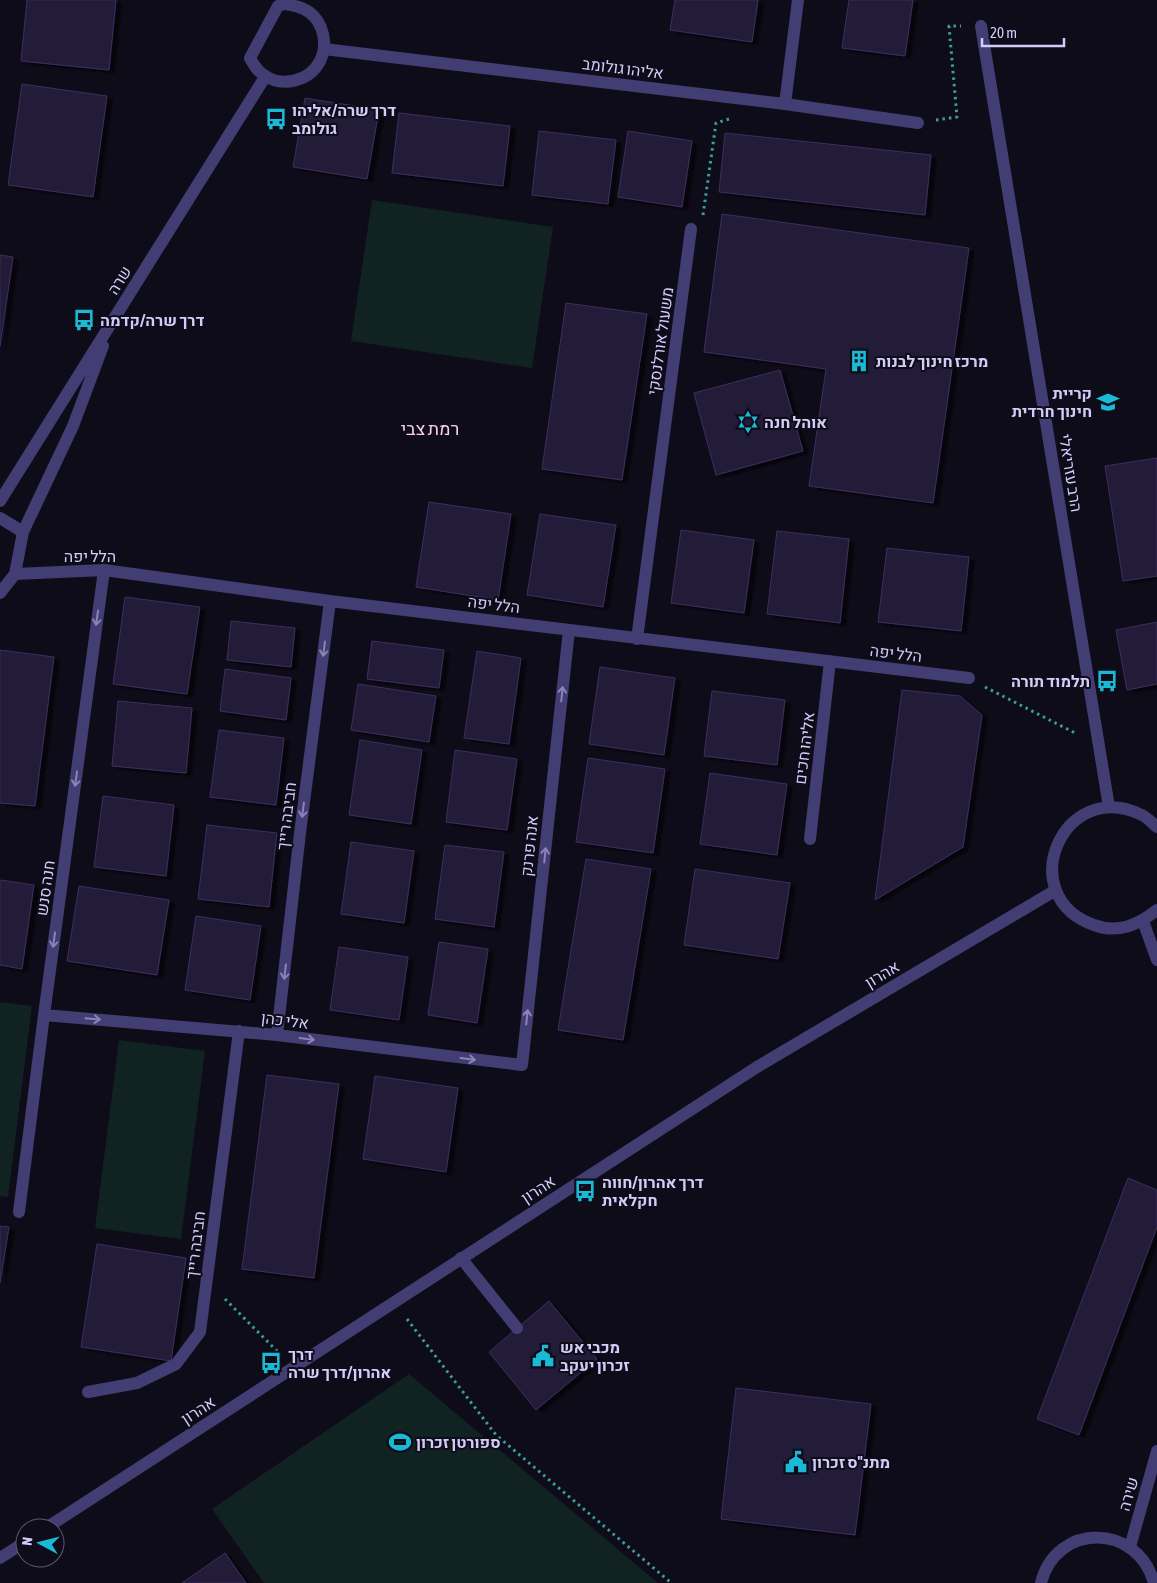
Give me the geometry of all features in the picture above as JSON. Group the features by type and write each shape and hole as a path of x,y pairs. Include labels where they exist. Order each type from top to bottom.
{"street":[{"path":"785,104 798,0"},
{"path":"298,3 315,18 321,27 324,49 320,61 312,71 302,79 290,82 277,81 265,76 256,68 250,58 278,6 284,4 298,3"},
{"name":"הרב עזריאלי","path":"980,26 1108,807"},
{"name":"אליהו גולומב","path":"324,49 785,104 918,123"},
{"name":"שרה","path":"0,501 265,76"},
{"name":"משעול אורלנסקי","path":"637,639 691,230"},
{"path":"0,593 15,574 23,532 73,426 113,320"},
{"path":"0,518 23,532"},
{"name":"הלל יפה","path":"15,574 104,570 330,601 969,678"},
{"name":"חנה סנש","path":"20,1212 44,1015 104,570"},
{"name":"חביבה רייך","path":"277,1035 300,833 330,601"},
{"name":"אנה פרנק","path":"522,1065 569,630"},
{"name":"אליהו חכים","path":"810,839 830,661"},
{"path":"1157,827 1144,816 1127,809 1108,807 1090,811 1074,821 1061,835 1054,852 1052,871 1056,890 1066,908 1082,921 1102,928 1124,928 1143,921 1157,910"},
{"name":"אהרון","path":"61,1518 757,1067 1056,890"},
{"path":"1143,921 1157,960"},
{"name":"אלי כהן","path":"44,1015 239,1031 522,1065"},
{"name":"חביבה רייך","path":"88,1392 137,1383 176,1364 200,1332 239,1031"},
{"path":"461,1258 517,1328"},
{"name":"שירה","path":"1130,1546 1157,1451"},
{"path":"1041,1583 1044,1572 1055,1555 1071,1543 1091,1537 1111,1538 1130,1546 1142,1558 1151,1573 1154,1583"},
{"path":"0,1558 15,1548"}],"path":[{"path":"918,123 957,117 949,26 980,26"},
{"path":"691,230 703,214 716,122 733,118"},
{"path":"969,678 1099,745"},
{"path":"207,1281 293,1368"},
{"path":"394,1302 496,1435 673,1583"}],"shaded area":[{"path":"372,200 553,227 532,368 351,341"},
{"path":"0,1002 32,1006 8,1197 0,1196"},
{"path":"119,1040 205,1051 181,1239 95,1228"},
{"name":"ספורטן זכרון","path":"409,1374 658,1583 264,1583 212,1509"}],"building":[{"path":"27,0 116,0 109,70 21,61"},
{"path":"675,0 758,0 752,42 670,30"},
{"path":"849,0 913,0 905,56 842,48"},
{"path":"22,84 107,96 93,197 8,185"},
{"path":"305,98 379,110 367,179 293,167"},
{"path":"399,113 510,126 503,186 392,173"},
{"path":"539,131 616,140 608,204 532,195"},
{"path":"628,131 692,141 682,207 618,197"},
{"path":"725,133 931,155 925,215 719,192"},
{"name":"מרכז חינוך לבנות","path":"722,214 969,248 933,503 809,486 826,369 704,352"},
{"path":"0,255 13,257 0,346"},
{"path":"566,303 647,314 622,480 542,469"},
{"name":"אוהל חנה","path":"780,370 803,451 716,475 694,393"},
{"path":"1157,458 1157,576 1123,581 1105,466"},
{"path":"429,502 511,514 498,600 416,587"},
{"path":"540,514 616,525 603,607 527,595"},
{"path":"681,530 754,540 744,613 671,603"},
{"path":"777,531 849,539 840,623 767,614"},
{"path":"887,548 969,557 961,631 878,622"},
{"path":"125,597 200,607 187,694 113,684"},
{"path":"231,621 295,628 291,667 227,660"},
{"path":"1157,622 1157,684 1127,690 1116,630"},
{"path":"372,641 444,650 439,688 367,679"},
{"path":"0,650 54,657 35,806 0,803"},
{"path":"477,651 521,658 509,744 464,738"},
{"path":"600,667 675,678 664,755 589,744"},
{"path":"225,669 291,678 286,720 220,711"},
{"path":"358,684 436,696 429,742 351,730"},
{"path":"902,690 960,696 982,715 963,847 875,900"},
{"path":"712,691 785,700 777,765 704,756"},
{"path":"118,701 192,708 186,773 112,766"},
{"path":"219,730 284,738 276,805 210,797"},
{"path":"360,740 422,750 411,824 349,815"},
{"path":"455,750 517,759 507,830 446,822"},
{"path":"588,758 665,769 653,853 576,842"},
{"path":"710,773 787,784 777,855 700,844"},
{"path":"103,796 174,805 166,876 94,867"},
{"path":"207,825 277,833 269,907 198,899"},
{"path":"351,842 414,851 404,923 341,914"},
{"path":"445,845 504,852 494,927 435,919"},
{"path":"586,859 651,869 623,1040 558,1030"},
{"path":"695,869 790,883 778,959 684,945"},
{"path":"0,880 34,885 22,969 0,965"},
{"path":"79,886 169,900 157,975 67,961"},
{"path":"196,916 261,926 250,1000 185,990"},
{"path":"439,942 488,949 477,1023 428,1015"},
{"path":"339,947 408,957 399,1020 330,1010"},
{"path":"267,1075 339,1084 314,1278 242,1269"},
{"path":"375,1076 458,1088 446,1172 363,1159"},
{"path":"1128,1178 1157,1190 1157,1227 1079,1435 1037,1419"},
{"path":"0,1226 9,1227 0,1283"},
{"path":"97,1244 186,1258 171,1361 81,1347"},
{"name":"מכבי אש זכרון יעקב","path":"549,1301 597,1359 536,1410 489,1352"},
{"name":"מתנ\"ס זכרון","path":"736,1388 871,1404 855,1535 721,1519"},
{"path":"225,1553 246,1583 182,1583"}],"place":[{"name":"דרך שרה/אליהו גולומב","path":"276,119"},
{"name":"דרך שרה/קדמה","path":"84,320"},
{"name":"מרכז חינוך לבנות","path":"859,361"},
{"name":"קריית חינוך חרדית","path":"1108,402"},
{"name":"אוהל חנה","path":"748,422"},
{"name":"תלמוד תורה","path":"1107,681"},
{"name":"דרך אהרון/חווה חקלאית","path":"585,1191"},
{"name":"מכבי אש זכרון יעקב","path":"543,1356"},
{"name":"דרך אהרון/דרך שרה","path":"271,1363"},
{"name":"ספורטן זכרון","path":"400,1442"},
{"name":"מתנ\"ס זכרון","path":"796,1462"}],"district":[{"name":"רמת צבי","path":"430,429"}]}
